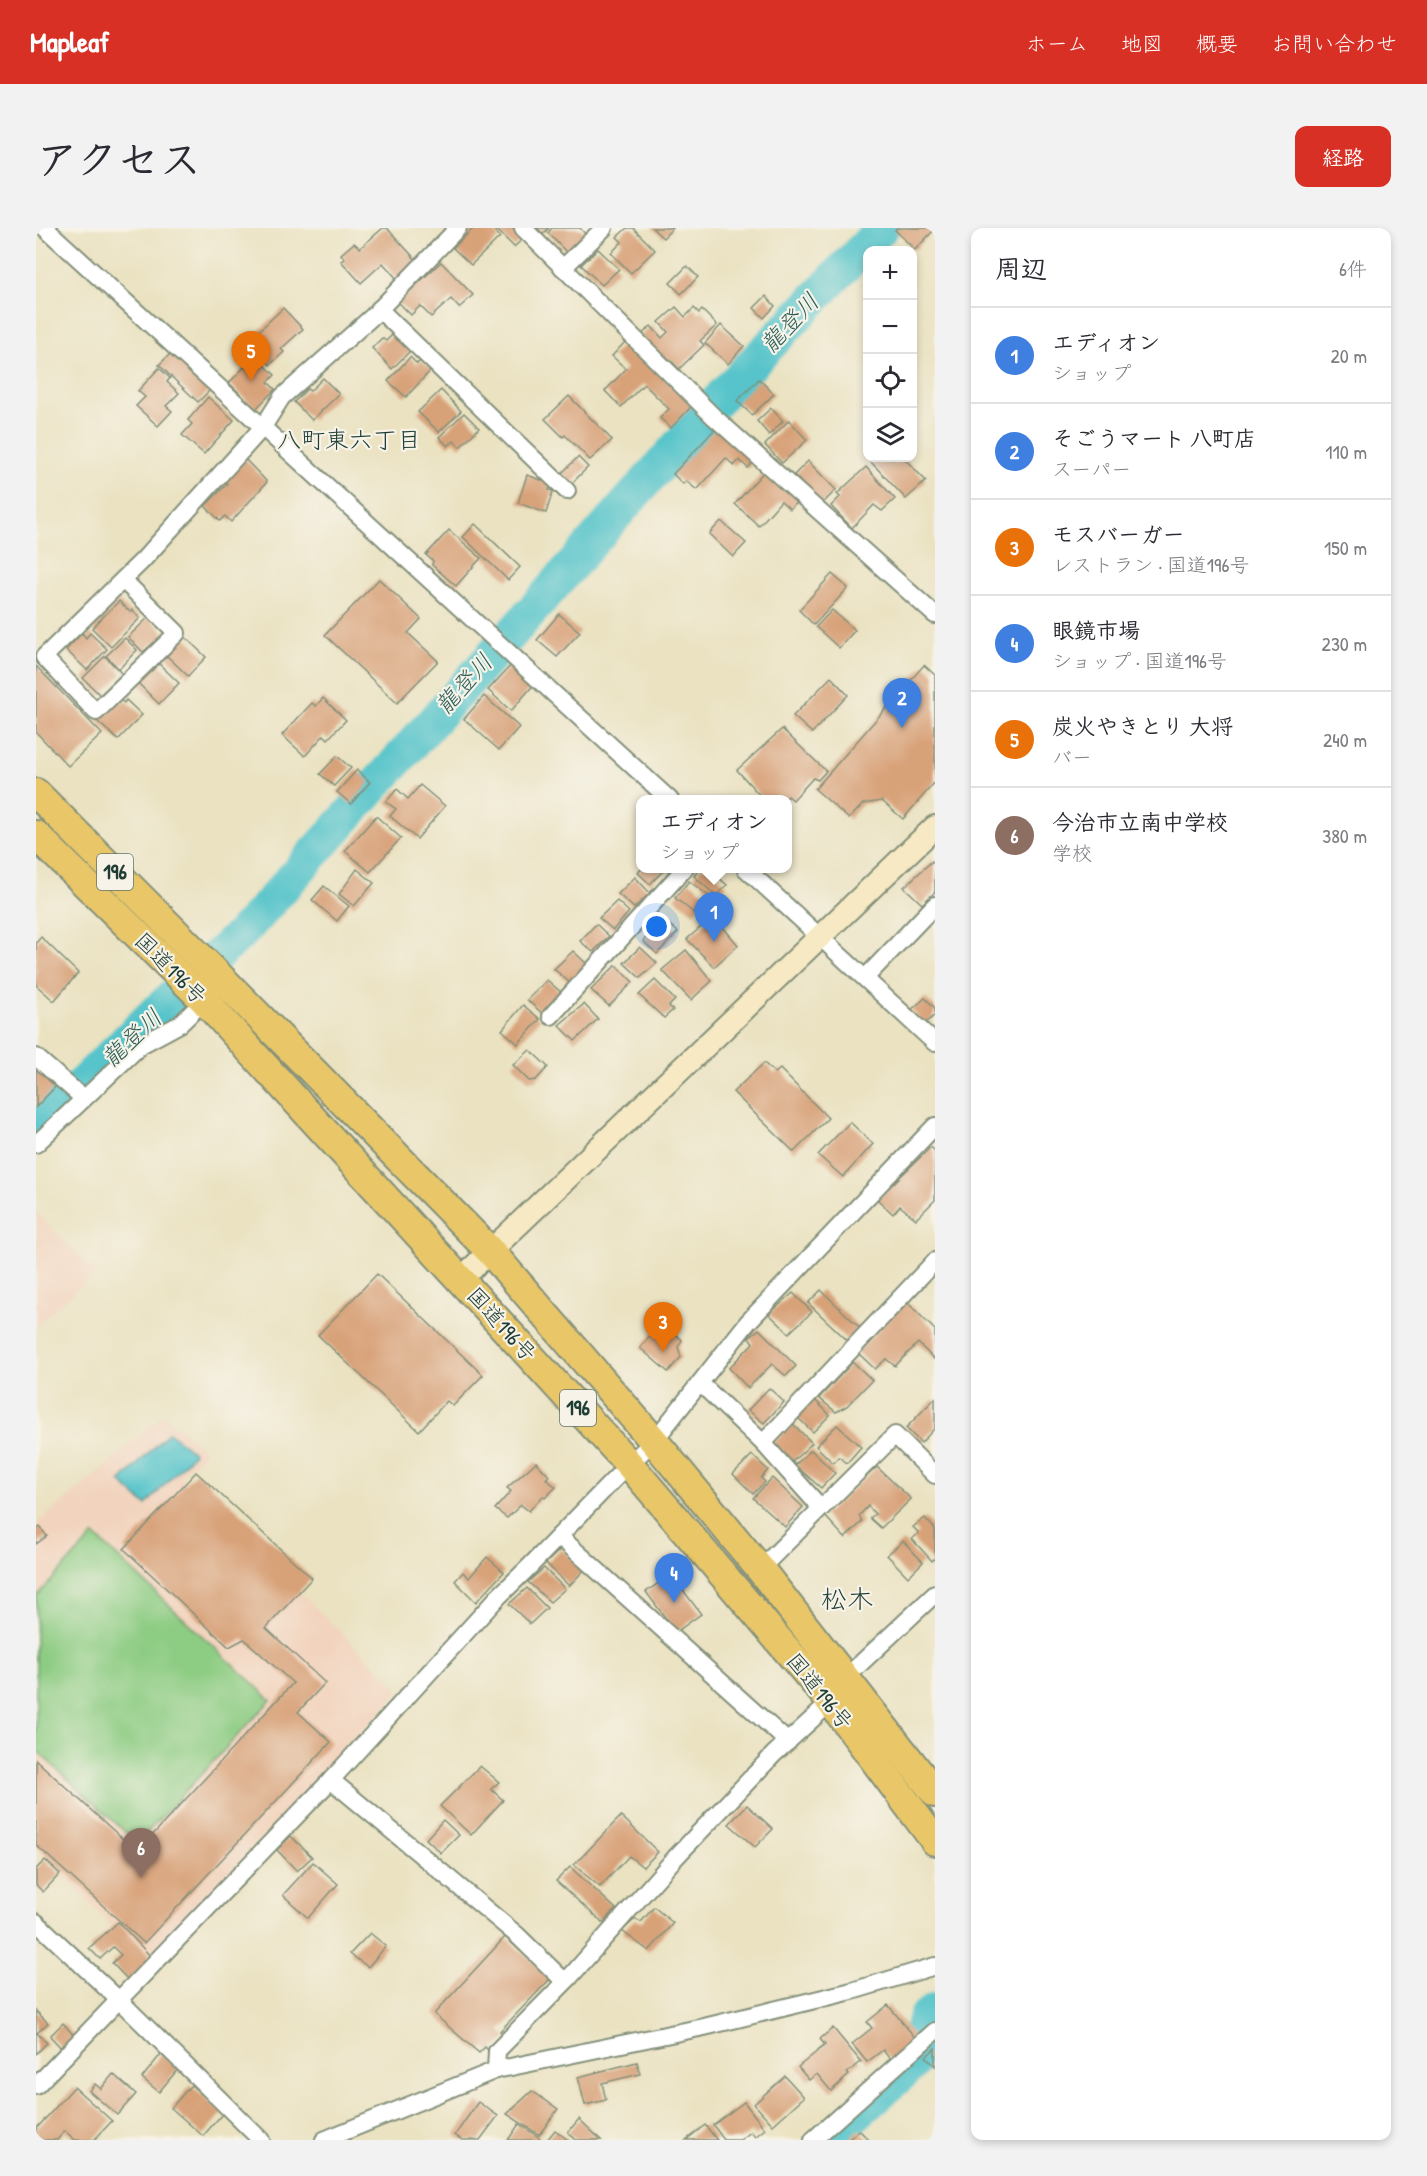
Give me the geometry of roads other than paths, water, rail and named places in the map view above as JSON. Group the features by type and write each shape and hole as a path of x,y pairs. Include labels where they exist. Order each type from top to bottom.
{"highway":[{"name":"国道196号","path":"36,793 194,951 212,989 461,1279 628,1464 935,1792"},
{"name":"国道196号","path":"36,835 173,970 212,989 491,1252 654,1441 760,1569 935,1841"}],"street":[{"path":"45,228 665,795"},
{"path":"123,580 177,633 96,712 44,657 143,560 263,427 282,397 379,309 458,228"},
{"path":"523,228 713,416 935,615"},
{"path":"563,268 604,228"},
{"path":"379,309 567,490"},
{"path":"461,1279 935,827"},
{"path":"551,1016 680,873"},
{"path":"750,873 935,1043"},
{"path":"864,978 935,905"},
{"path":"36,1144 141,1045 180,1024 212,989"},
{"path":"36,1057 83,1098"},
{"path":"36,2086 330,1780 498,1597 628,1464 654,1441 748,1322 935,1126"},
{"path":"762,1443 935,1261"},
{"path":"700,1383 762,1443 820,1507"},
{"path":"760,1569 895,1435 935,1475"},
{"path":"559,1536 788,1742"},
{"path":"496,2070 497,2051 569,1978 675,1858 935,1594"},
{"path":"330,1780 517,1935 561,1978 569,1978"},
{"path":"36,1922 261,2140"},
{"path":"324,2140 496,2070 704,2027 852,1991 935,1966"},
{"path":"813,2140 935,2031"}],"water":[{"path":"169,1432 194,1453 146,1505 120,1482"}],"waterway":[{"name":"龍登川","path":"36,1128 152,1015 245,930 724,393 882,228"},
{"path":"827,2140 911,2066 925,2017 935,2010"}],"place":[{"name":"炭火やきとり 大将","path":"251,381"},
{"name":"そごうマート 八町店","path":"902,728"},
{"name":"エディオン","path":"714,942"},
{"name":"モスバーガー","path":"663,1352"},
{"name":"眼鏡市場","path":"674,1603"},
{"name":"今治市立南中学校","path":"141,1878"}],"district":[{"name":"八町東六丁目","path":"349,440"},
{"name":"松木","path":"847,1599"}]}
